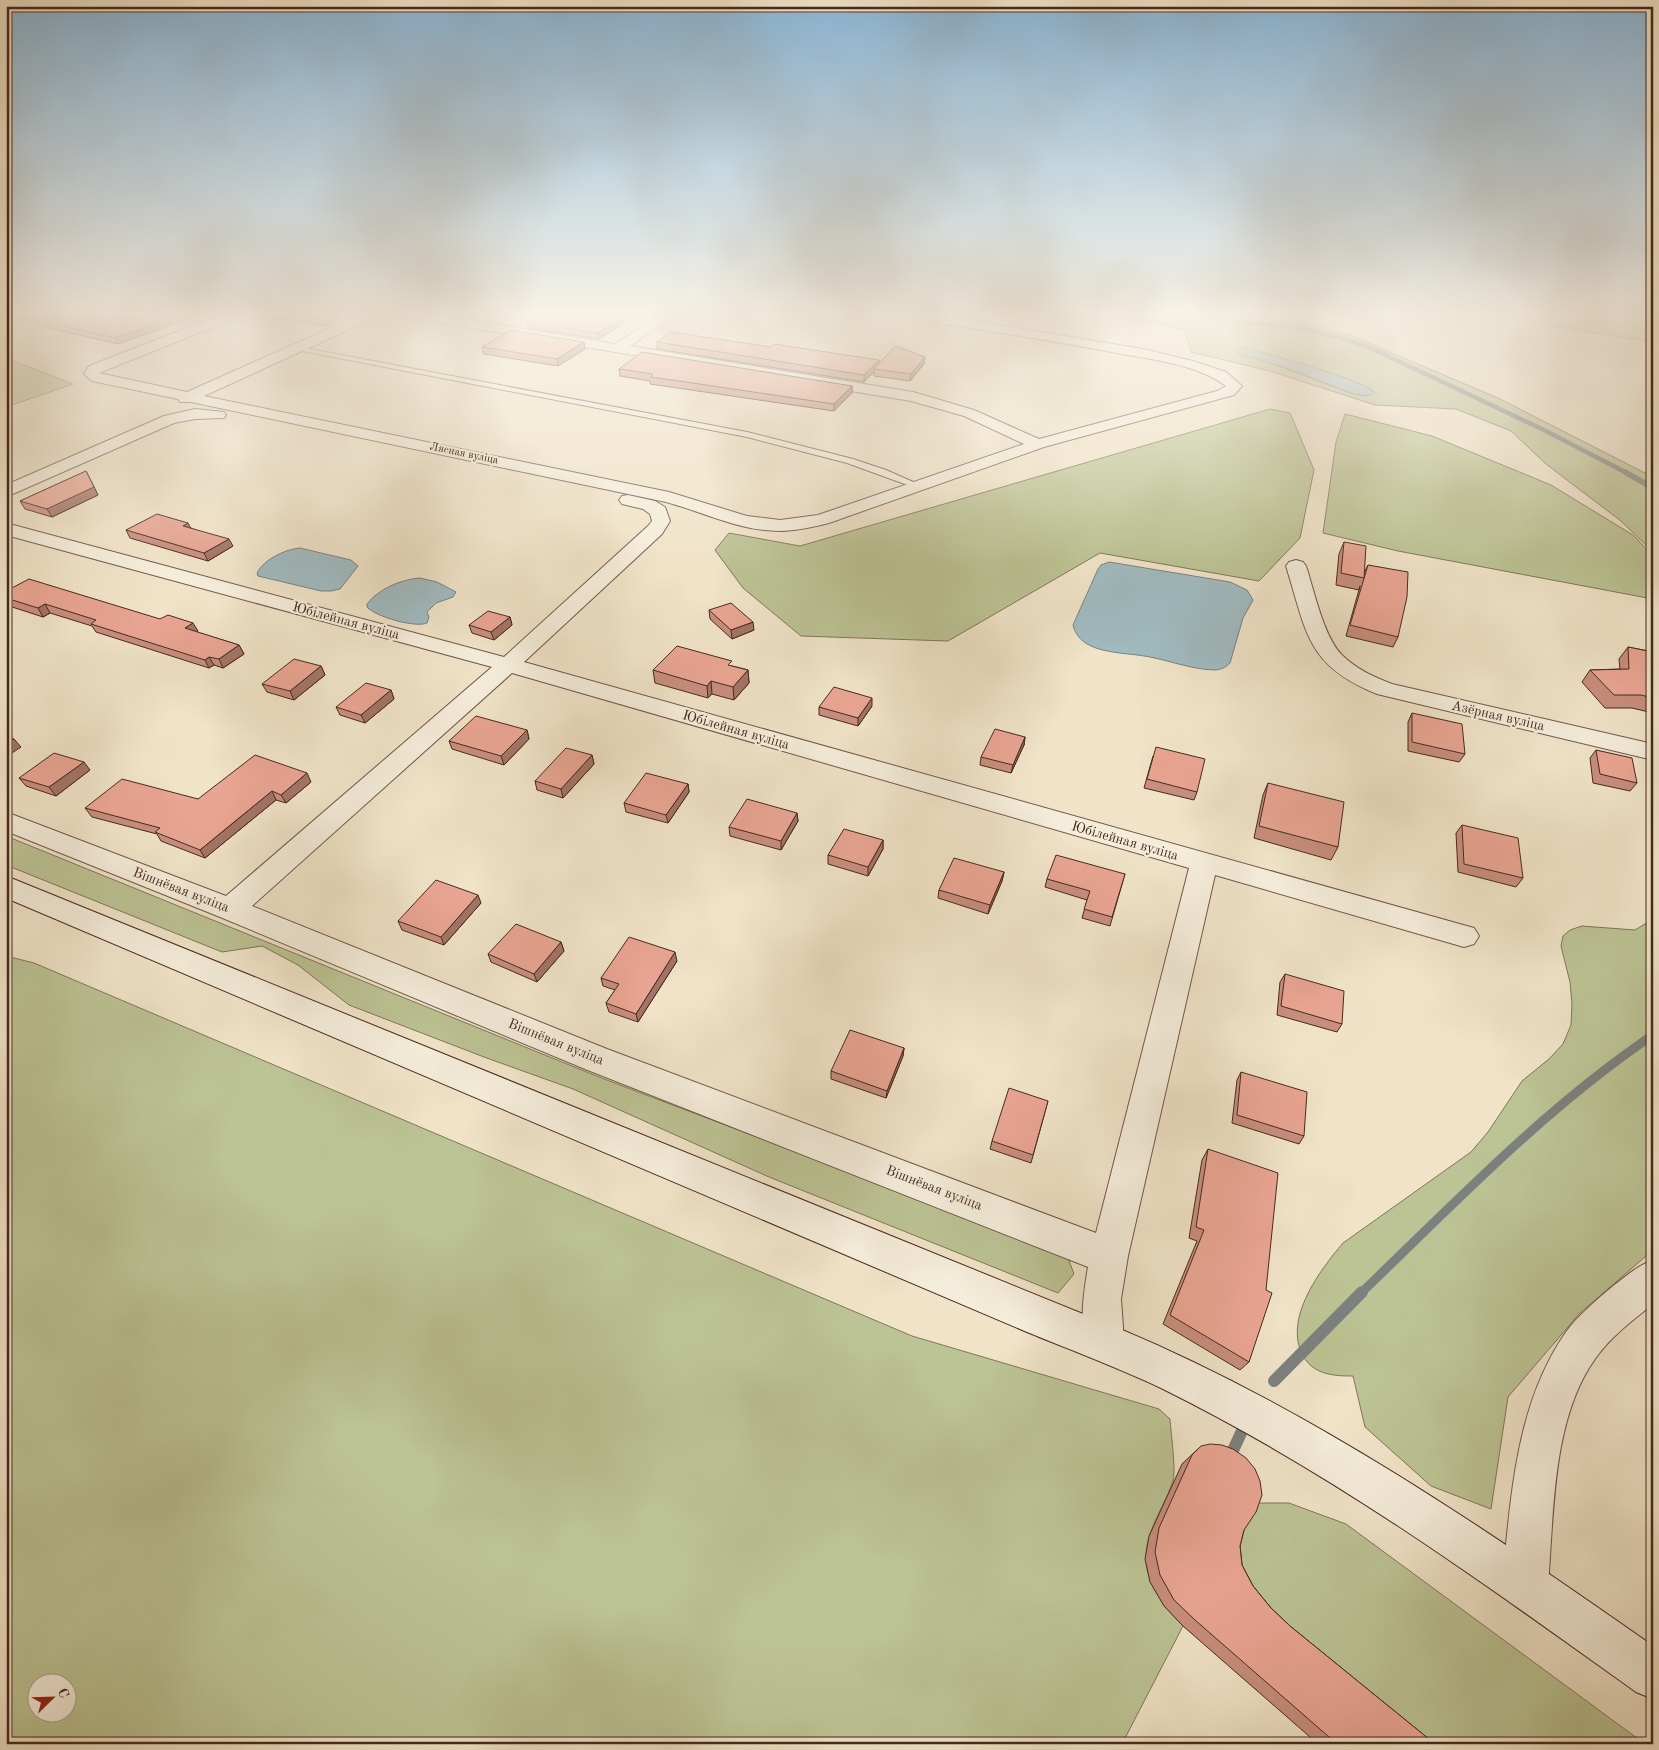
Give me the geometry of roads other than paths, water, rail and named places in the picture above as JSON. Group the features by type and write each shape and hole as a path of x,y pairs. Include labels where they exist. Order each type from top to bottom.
{"street":[{"path":"6,479 184,399"},
{"name":"Лясная вуліца","path":"196,399 669,497 698,505 742,522 770,526 811,522 1038,444 1205,399"},
{"path":"918,399 969,413 1038,444"},
{"name":"Лясная вуліца","path":"6,492 163,421 195,414 218,415 642,503 654,508 661,516 661,521 655,530 508,665"},
{"name":"Юбілейная вуліца","path":"6,529 508,665 1464,936"},
{"name":"Азёрная вуліца","path":"1296,566 1319,638 1333,659 1363,680 1394,691 1653,752"},
{"path":"230,909 508,665"},
{"name":"Вішнёвая вуліца","path":"6,821 230,909 596,1059 1109,1256"},
{"path":"1104,1342 1102,1299 1109,1256 1204,863"},
{"path":"6,886 1032,1314 1104,1342 1196,1384 1283,1431 1394,1498 1525,1584 1653,1675"},
{"path":"1525,1584 1538,1463 1548,1416 1562,1375 1580,1345 1605,1319 1653,1279"}],"lane":[{"path":"566,399 764,438 848,459 916,486"}],"water":[{"path":"300,548 351,560 358,566 340,589 331,591 321,591 258,576 257,573 260,568 270,559 288,550"},
{"path":"1109,562 1230,582 1247,590 1253,600 1243,618 1230,663 1221,669 1213,670 1189,667 1150,657 1103,650 1083,641 1073,625 1098,569 1101,565"},
{"path":"420,578 437,582 456,592 453,597 436,603 427,612 429,617 427,623 414,624 396,621 367,607 367,604 384,589 406,580"}],"waterway":[{"path":"1478,399 1627,473"},
{"path":"1625,472 1653,488"},
{"path":"1361,1293 1466,1191 1538,1125 1613,1063 1653,1035"},
{"path":"1274,1381 1361,1293"},
{"path":"1229,1459 1241,1433"}]}
